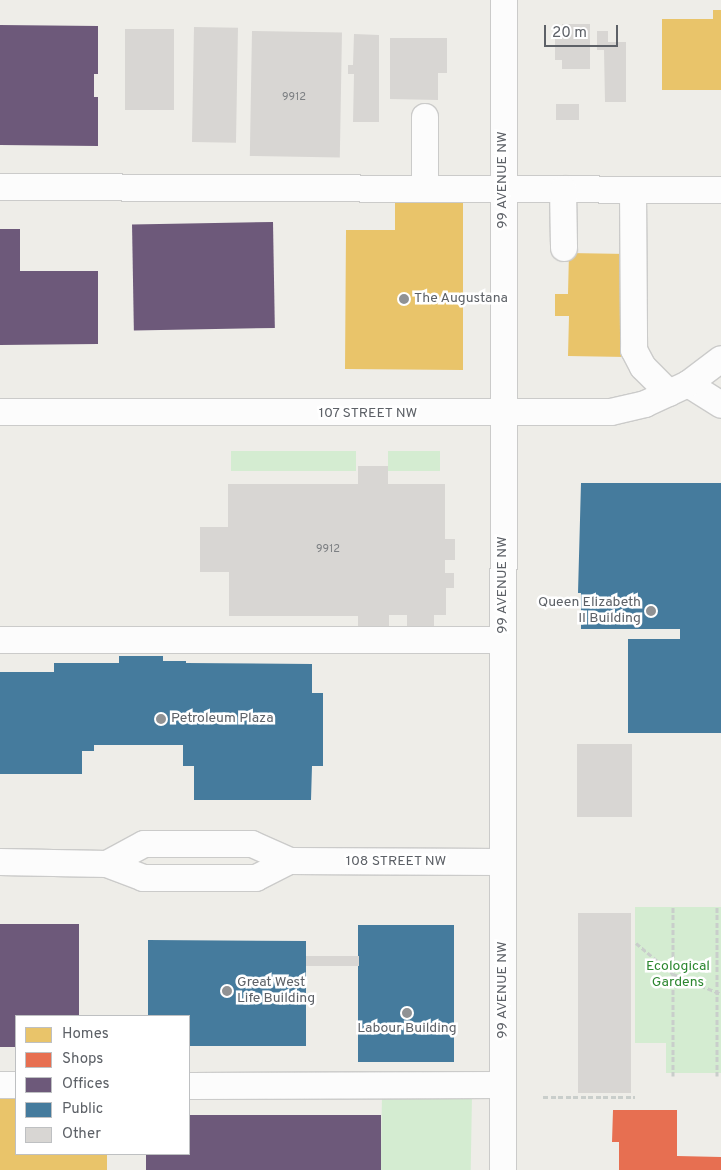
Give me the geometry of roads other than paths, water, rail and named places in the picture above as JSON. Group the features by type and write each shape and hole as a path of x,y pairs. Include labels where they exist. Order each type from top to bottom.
{"street":[{"name":"99 AVENUE NW","path":"503,1170 502,189 504,0"},
{"path":"425,117 425,189"},
{"path":"0,187 721,190"},
{"path":"563,189 564,248"},
{"path":"633,190 634,350 643,367 678,389 721,405"},
{"name":"107 STREET NW","path":"0,412 503,414 611,412 645,404 678,389 721,359"},
{"path":"0,640 503,640"},
{"name":"108 STREET NW","path":"108,864 144,844 252,844 290,862"},
{"name":"108 STREET NW","path":"0,862 108,864 143,878 256,878 290,862 502,862"},
{"path":"0,1085 15,1085"},
{"path":"190,1086 503,1086"}],"place":[{"name":"The Augustana","path":"404,299"},
{"name":"Queen Elizabeth II Building","path":"651,611"},
{"name":"Petroleum Plaza","path":"161,719"},
{"name":"Great West Life Building","path":"227,991"},
{"name":"Labour Building","path":"407,1013"}],"park label":[{"name":"Ecological Gardens","path":"678,976"}]}
